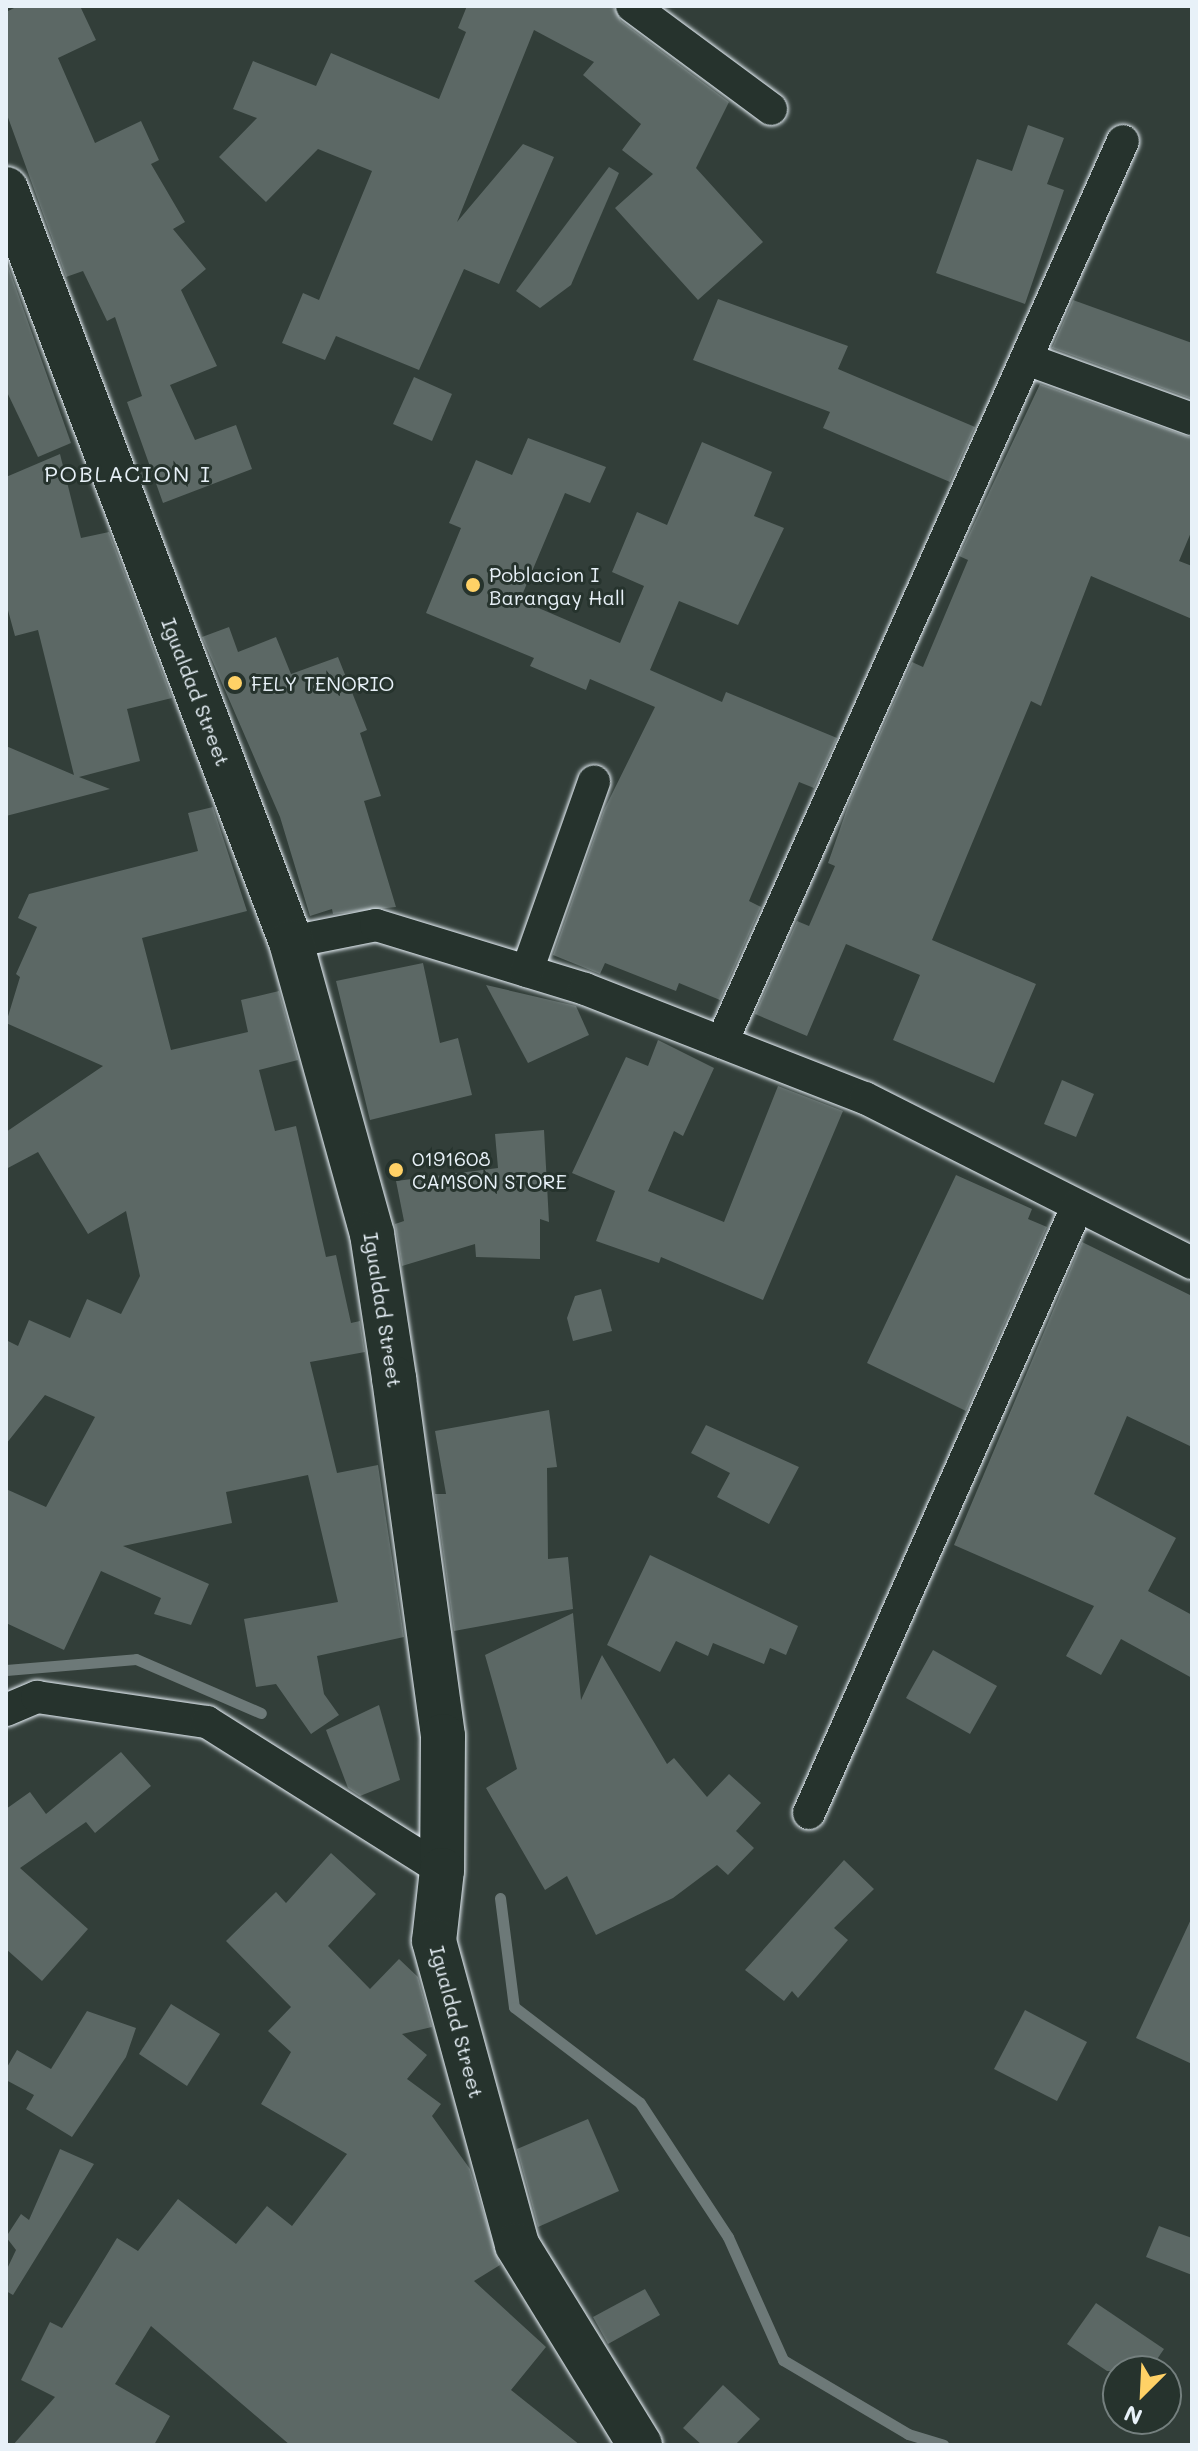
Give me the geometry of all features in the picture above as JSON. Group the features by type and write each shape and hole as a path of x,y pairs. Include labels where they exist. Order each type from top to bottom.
{"street":[{"path":"632,6 771,109"},
{"path":"722,1042 1029,360 1123,141"},
{"name":"Igualdad Street","path":"6,189 291,942 372,1234 443,1736 442,1870 434,1941 517,2245 640,2445"},
{"path":"1029,360 1192,419"},
{"path":"527,971 594,782"},
{"path":"291,942 376,925 527,971 865,1098 1192,1263"},
{"path":"809,1813 1077,1207"},
{"path":"6,1710 37,1697 207,1722 442,1870"}],"building":[{"path":"18,6 80,6 96,40 58,58 95,143 141,121 159,160 151,164 185,222 173,229 206,269 181,290 217,366 170,385 195,440 236,425 252,469 163,503 127,402 142,396 115,317 107,321 83,271 66,277 6,112 6,12"},
{"path":"467,6 613,6 621,21 729,102 696,168 763,242 698,300 615,208 653,174 622,150 641,124 583,75 594,62 534,30 457,222 523,144 554,157 499,284 464,269 419,370 336,336 325,360 282,343 303,293 319,300 372,171 318,149 266,202 219,157 257,118 233,109 253,61 316,86 331,53 439,99 466,32 458,28"},
{"path":"1028,125 1064,138 1047,184 1064,190 1025,304 936,273 977,159 1012,171"},
{"path":"609,167 619,173 571,285 540,308 516,291"},
{"path":"6,260 71,443 38,457 6,390"},
{"path":"718,299 848,346 838,369 975,427 950,482 823,428 830,412 693,360"},
{"path":"1073,300 1192,343 1192,399 1052,348"},
{"path":"414,377 452,394 432,441 393,424"},
{"path":"1040,384 1192,438 1192,530 1179,561 1192,566 1192,619 1091,576 1041,706 1031,701 932,940 1036,984 994,1083 893,1040 920,975 846,944 807,1036 755,1014 797,921 809,926 835,866 828,863 849,803 912,662 923,667 968,560 959,556"},
{"path":"528,438 606,467 590,503 565,493 520,600 620,643 644,586 612,572 637,512 667,525 702,442 772,472 754,516 784,528 738,625 679,601 650,670 722,702 726,692 837,738 814,788 799,782 749,901 761,907 720,1000 679,983 676,991 605,963 600,974 553,955 604,810 655,707 590,679 586,690 530,666 534,658 426,613 461,528 449,523 476,460 512,475"},
{"path":"60,454 81,538 109,532 172,698 127,709 140,761 79,777 110,789 6,816 6,746 74,775 38,630 15,636 6,603 6,477"},
{"path":"229,627 238,652 276,637 291,674 338,657 367,730 360,733 381,796 364,801 396,907 333,914 332,909 310,916 280,817 202,637"},
{"path":"213,807 247,911 142,938 171,1050 248,1032 241,1000 279,991 298,1060 259,1070 275,1131 296,1126 326,1257 336,1255 351,1323 360,1321 365,1352 310,1362 337,1473 378,1465 404,1637 317,1656 324,1694 339,1715 311,1734 276,1684 256,1687 244,1619 338,1602 308,1475 226,1492 232,1523 123,1546 209,1584 191,1625 154,1614 161,1598 101,1571 64,1650 6,1623 6,1489 46,1507 95,1417 45,1395 6,1444 6,1340 18,1346 29,1320 70,1338 87,1299 121,1314 140,1276 126,1211 88,1234 38,1152 6,1169 6,1132 103,1066 6,1023 20,977 16,974 37,927 18,918 29,894 198,851 188,813"},
{"path":"423,963 440,1043 458,1038 472,1095 370,1120 336,981"},
{"path":"486,985 576,1006 589,1035 528,1063"},
{"path":"658,1040 714,1068 683,1136 674,1131 648,1191 724,1222 778,1086 843,1111 763,1300 661,1257 659,1263 596,1241 615,1191 572,1173 626,1057 648,1066"},
{"path":"1062,1080 1094,1094 1076,1137 1044,1124"},
{"path":"544,1130 549,1222 540,1219 540,1259 476,1257 475,1244 402,1266 395,1224 404,1221 396,1181 498,1168 495,1134"},
{"path":"956,1175 1032,1209 1028,1219 1047,1227 966,1411 867,1363"},
{"path":"1082,1242 1192,1296 1192,1447 1127,1416 1094,1494 1176,1538 1148,1591 1192,1615 1192,1678 1121,1639 1101,1675 1066,1656 1094,1606 954,1545"},
{"path":"601,1289 612,1331 573,1341 567,1318 575,1296"},
{"path":"549,1410 557,1467 547,1468 548,1559 568,1557 573,1609 454,1631 435,1494 446,1494 435,1431"},
{"path":"706,1425 799,1467 769,1524 717,1497 730,1473 691,1453"},
{"path":"650,1555 798,1626 786,1655 770,1648 764,1664 713,1643 708,1656 676,1641 660,1672 607,1645"},
{"path":"573,1613 581,1700 602,1655 667,1764 674,1758 707,1797 729,1774 761,1803 736,1831 754,1848 728,1875 717,1865 673,1898 596,1935 567,1876 545,1890 486,1788 517,1769 485,1655"},
{"path":"933,1650 997,1686 970,1734 906,1698"},
{"path":"379,1705 400,1780 360,1796 348,1788 326,1730"},
{"path":"121,1752 151,1786 95,1833 86,1822 20,1868 88,1929 42,1981 6,1949 6,1809 30,1792 46,1814"},
{"path":"331,1853 376,1894 328,1946 370,1989 399,1959 418,1977 432,2027 402,2034 427,2055 407,2079 441,2104 432,2116 470,2169 500,2265 474,2281 546,2347 511,2390 580,2445 290,2445 151,2326 115,2384 170,2416 154,2445 13,2445 55,2397 21,2380 50,2322 62,2328 117,2238 138,2251 178,2199 236,2244 267,2206 292,2226 347,2154 261,2104 291,2052 268,2031 291,2007 226,1941 276,1892 286,1903"},
{"path":"844,1860 874,1889 834,1928 848,1940 798,1998 792,1991 784,2001 745,1970"},
{"path":"1192,1917 1192,2064 1136,2038"},
{"path":"171,2004 220,2034 187,2086 139,2054"},
{"path":"1025,2010 1087,2042 1057,2101 994,2069"},
{"path":"87,2011 136,2028 126,2057 72,2137 26,2109 34,2095 6,2080 6,2069 17,2050 51,2069"},
{"path":"588,2119 619,2191 538,2227 517,2149"},
{"path":"60,2149 94,2164 13,2295 6,2291 6,2271 16,2250 6,2237 21,2214 29,2220"},
{"path":"1159,2226 1192,2238 1192,2275 1146,2257"},
{"path":"645,2289 660,2315 608,2344 593,2317"},
{"path":"1096,2303 1164,2349 1160,2355 1102,2355 1102,2368 1067,2344"},
{"path":"723,2385 760,2419 735,2445 702,2445 683,2428"}],"waterway":[{"path":"6,1670 136,1659 261,1713"},
{"path":"500,1898 514,2007 640,2103 728,2237 783,2360 908,2434 943,2445"}],"place":[{"name":"Poblacion I Barangay Hall","path":"473,585"},
{"name":"FELY TENORIO","path":"235,683"},
{"name":"0191608 CAMSON STORE","path":"396,1170"}],"district":[{"name":"POBLACION I","path":"128,474"}]}
